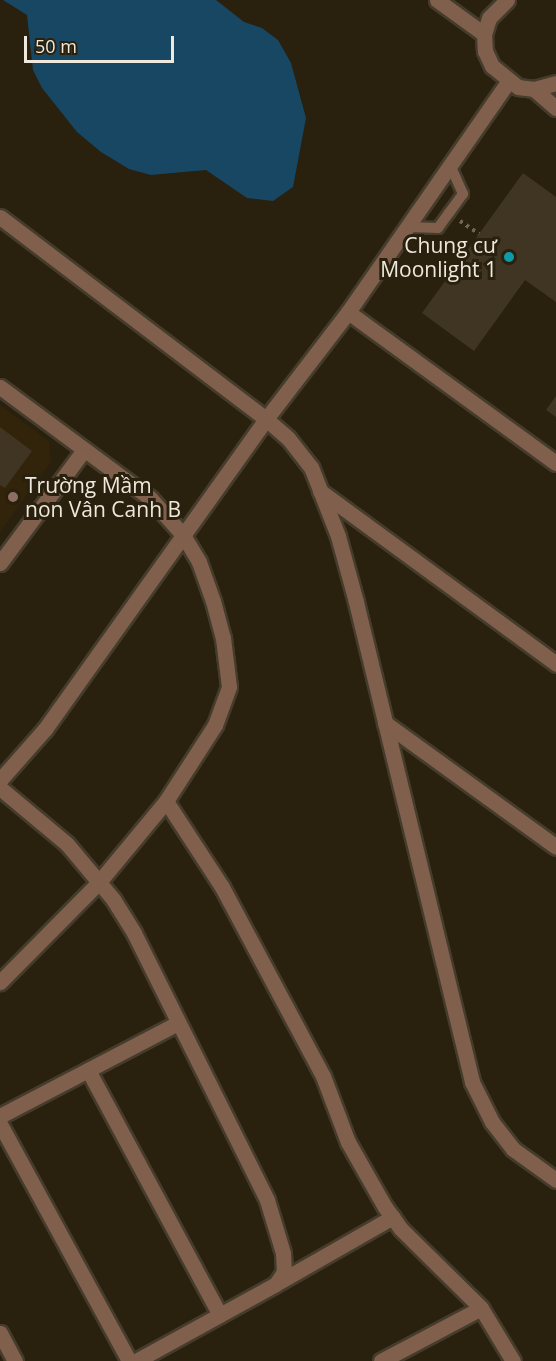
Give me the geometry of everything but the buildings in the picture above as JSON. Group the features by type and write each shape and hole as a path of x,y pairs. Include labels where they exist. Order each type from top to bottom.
{"street":[{"path":"436,0 484,34"},
{"path":"507,0 489,18 484,34 485,51 492,66 508,82 534,89 556,108"},
{"path":"0,780 45,729 266,419 348,312 508,82"},
{"path":"534,89 556,83"},
{"path":"0,217 266,419 288,438 310,467 338,536 472,1082 492,1122 513,1149 556,1180"},
{"path":"348,312 556,463"},
{"path":"0,387 150,498 183,535 199,562 213,601 223,638 229,687 215,725 166,801 99,882 0,982"},
{"path":"0,563 84,450"},
{"path":"320,490 556,664"},
{"path":"385,723 556,847"},
{"path":"0,788 67,844 99,882 134,933 267,1200 283,1253 284,1272 276,1284"},
{"path":"166,801 222,887 323,1076 348,1142 393,1217 481,1308 513,1361"},
{"path":"0,1116 178,1023"},
{"path":"87,1070 220,1315"},
{"path":"0,1124 129,1361"},
{"path":"136,1361 393,1217"},
{"path":"388,1359 481,1308"},
{"path":"0,1334 15,1361"}],"lane":[{"path":"408,227 438,228 463,194 451,167"}],"path":[{"path":"449,213 479,234"}],"shaded area":[{"name":"Trường Mầm non Vân Canh B","path":"0,405 49,441 51,462 0,532"}],"water":[{"path":"3,0 216,0 244,22 262,28 278,40 291,63 306,118 293,187 273,201 247,198 206,170 151,175 129,169 101,152 77,132 42,88 33,70 27,15"}],"place":[{"name":"Chung cư Moonlight 1","path":"509,257"},
{"name":"Trường Mầm non Vân Canh B","path":"13,497"}]}
